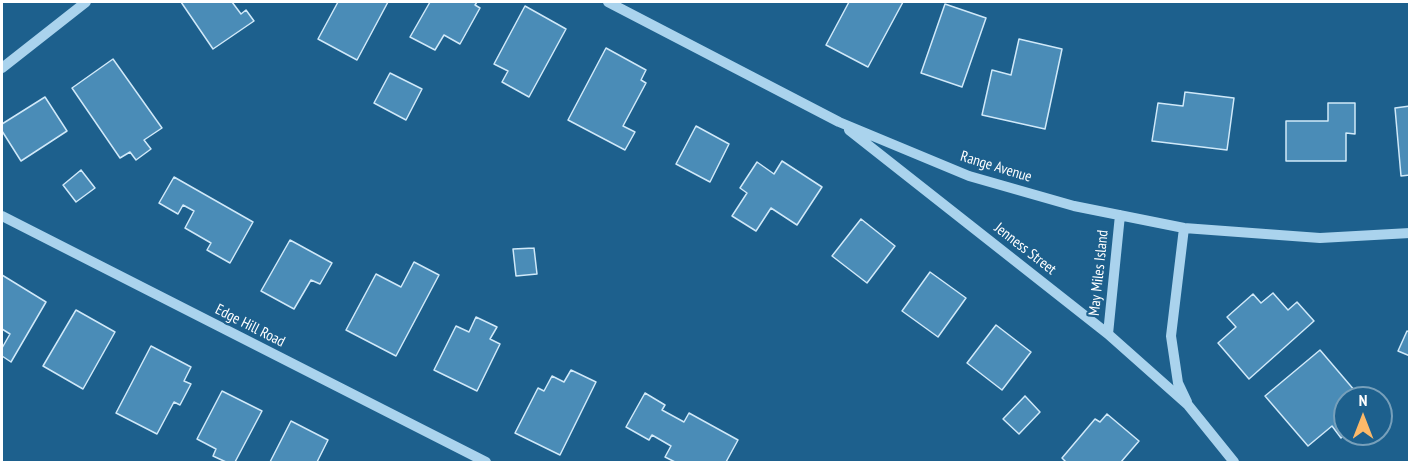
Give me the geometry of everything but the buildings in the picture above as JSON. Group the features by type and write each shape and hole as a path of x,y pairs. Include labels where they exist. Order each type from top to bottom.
{"street":[{"path":"2,68 86,2"},
{"name":"Range Avenue","path":"608,2 839,122 969,176 1074,206 1184,228 1320,238 1410,233"},
{"name":"Jenness Street","path":"839,122 1108,334 1188,405 1234,462"},
{"name":"May Miles Island","path":"1108,334 1120,215"},
{"name":"Edge Hill Road","path":"2,216 486,462"},
{"name":"Jenness Street","path":"1184,228 1171,336 1178,383 1188,405"}]}
